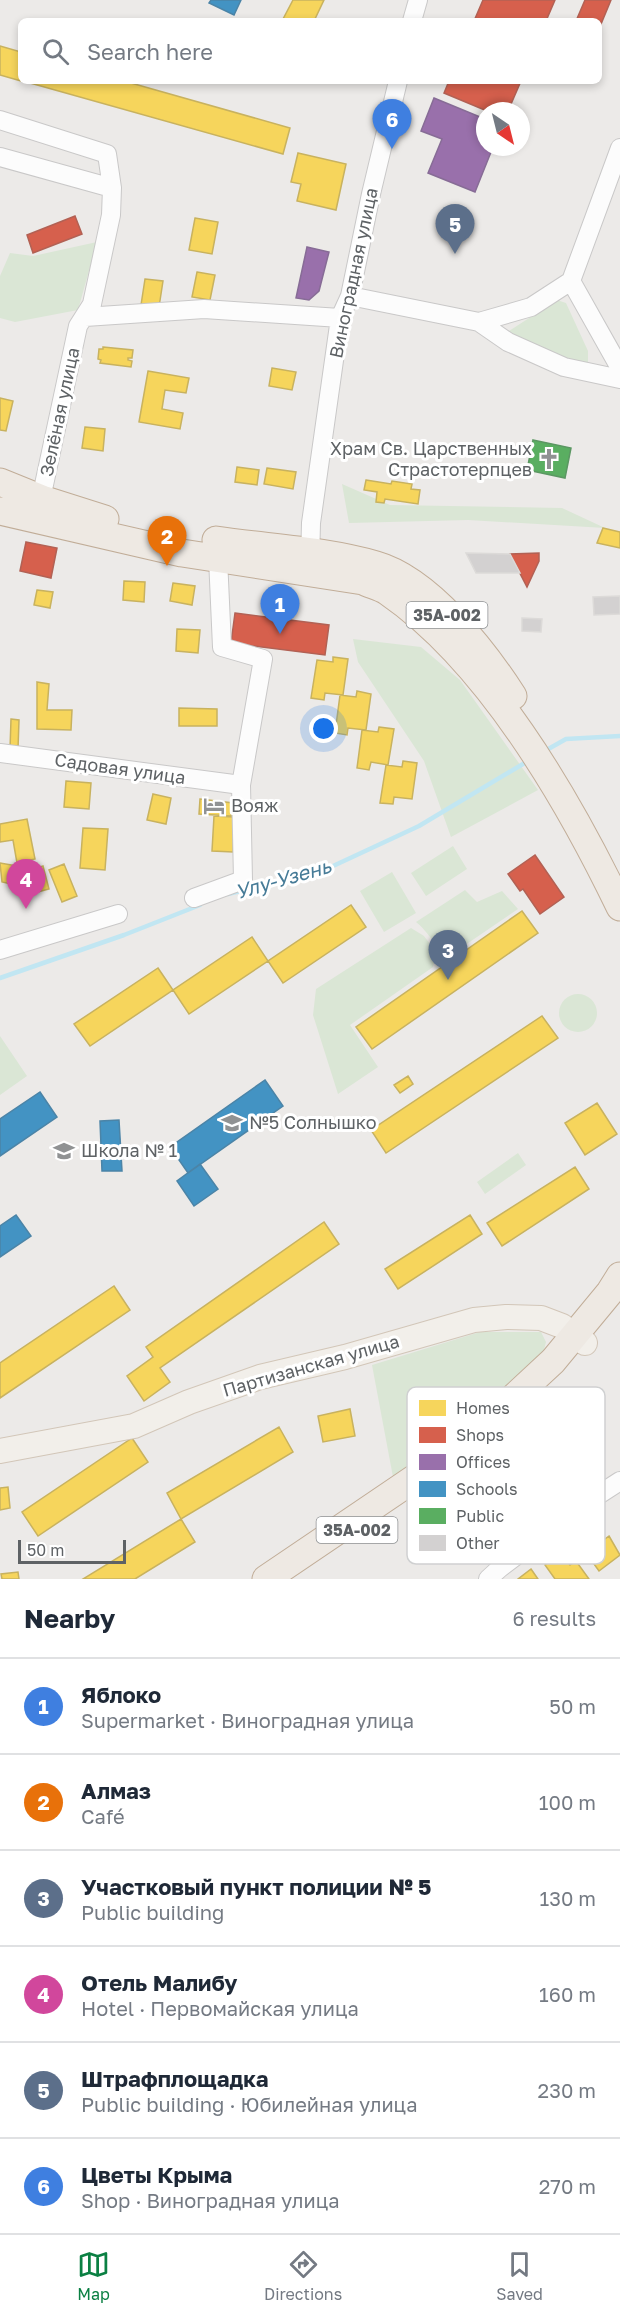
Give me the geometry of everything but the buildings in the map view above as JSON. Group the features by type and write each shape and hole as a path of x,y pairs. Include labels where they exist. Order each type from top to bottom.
{"highway":[{"path":"0,482 39,509 182,553 218,558 310,563"},
{"name":"35А-002","path":"39,509 92,516 150,531 310,563 377,565 417,586 491,661 552,771 620,871"},
{"path":"0,511 39,509"},
{"path":"552,771 620,907"},
{"name":"35А-002","path":"542,1387 565,1367 581,1339 617,1289"},
{"name":"35А-002","path":"525,1387 581,1339"},
{"name":"35А-002","path":"266,1579 407,1483"},
{"name":"35А-002","path":"284,1579 407,1498"}],"main road":[{"name":"Партизанская улица","path":"0,1451 134,1426 189,1402 260,1377 345,1357 474,1320 506,1317 541,1318 562,1326 581,1339"}],"street":[{"path":"413,18 418,0"},
{"name":"Виноградная улица","path":"310,563 311,523 340,318 350,296 397,84"},
{"name":"Зелёная улица","path":"0,120 107,154 112,188 111,215 92,304 81,321 39,509"},
{"path":"479,322 531,307 571,281 620,148"},
{"path":"0,157 112,188"},
{"path":"571,281 620,368"},
{"path":"350,296 479,322 507,342 564,367 620,379"},
{"path":"81,321 204,309 340,318"},
{"path":"194,898 243,880 241,785 263,659 222,647 218,558"},
{"name":"Садовая улица","path":"0,753 241,785"},
{"path":"0,950 118,914"},
{"path":"605,1491 620,1481"},
{"path":"605,1494 620,1490"},
{"path":"488,1579 505,1564"}],"green space":[{"path":"97,242 78,310 15,322 0,318 0,276 10,253 33,256"},
{"path":"557,300 566,303 588,351 588,363 579,366 506,336 509,331"},
{"path":"342,484 390,505 562,508 605,528 468,520 349,523"},
{"path":"353,639 421,647 460,680 538,790 451,837 424,761 358,662"},
{"path":"453,846 467,869 426,896 411,873"},
{"path":"392,872 416,913 384,932 360,891"},
{"path":"465,890 477,902 502,891 518,909 452,954 441,949 416,922"},
{"path":"411,928 424,936 436,952 433,967 350,1025 378,1067 338,1094 313,1015 316,989"},
{"path":"578,994 591,1000 597,1013 591,1026 578,1032 565,1026 559,1013 565,1000"},
{"path":"0,1036 27,1076 0,1095"},
{"path":"518,1153 526,1165 485,1194 477,1182"},
{"path":"480,1332 541,1332 546,1342 541,1361 508,1387 407,1387 407,1466 393,1477 372,1365"}],"waterway":[{"name":"Улу-Узень","path":"543,752 566,739 620,736"},
{"name":"Улу-Узень","path":"228,894 318,873 419,826 528,761"},
{"name":"Улу-Узень","path":"0,978 124,935 200,905"}],"place":[{"name":"Цветы Крыма","path":"392,149"},
{"name":"Штрафплощадка","path":"455,254"},
{"name":"Храм Св. Царственных Страстотерпцев","path":"549,459"},
{"name":"Алмаз","path":"167,566"},
{"name":"Яблоко","path":"280,634"},
{"name":"Вояж","path":"214,806"},
{"name":"Отель Малибу","path":"26,909"},
{"name":"Участковый пункт полиции № 5","path":"448,980"},
{"name":"№5 Солнышко","path":"232,1123"},
{"name":"Школа № 1","path":"64,1151"}]}
